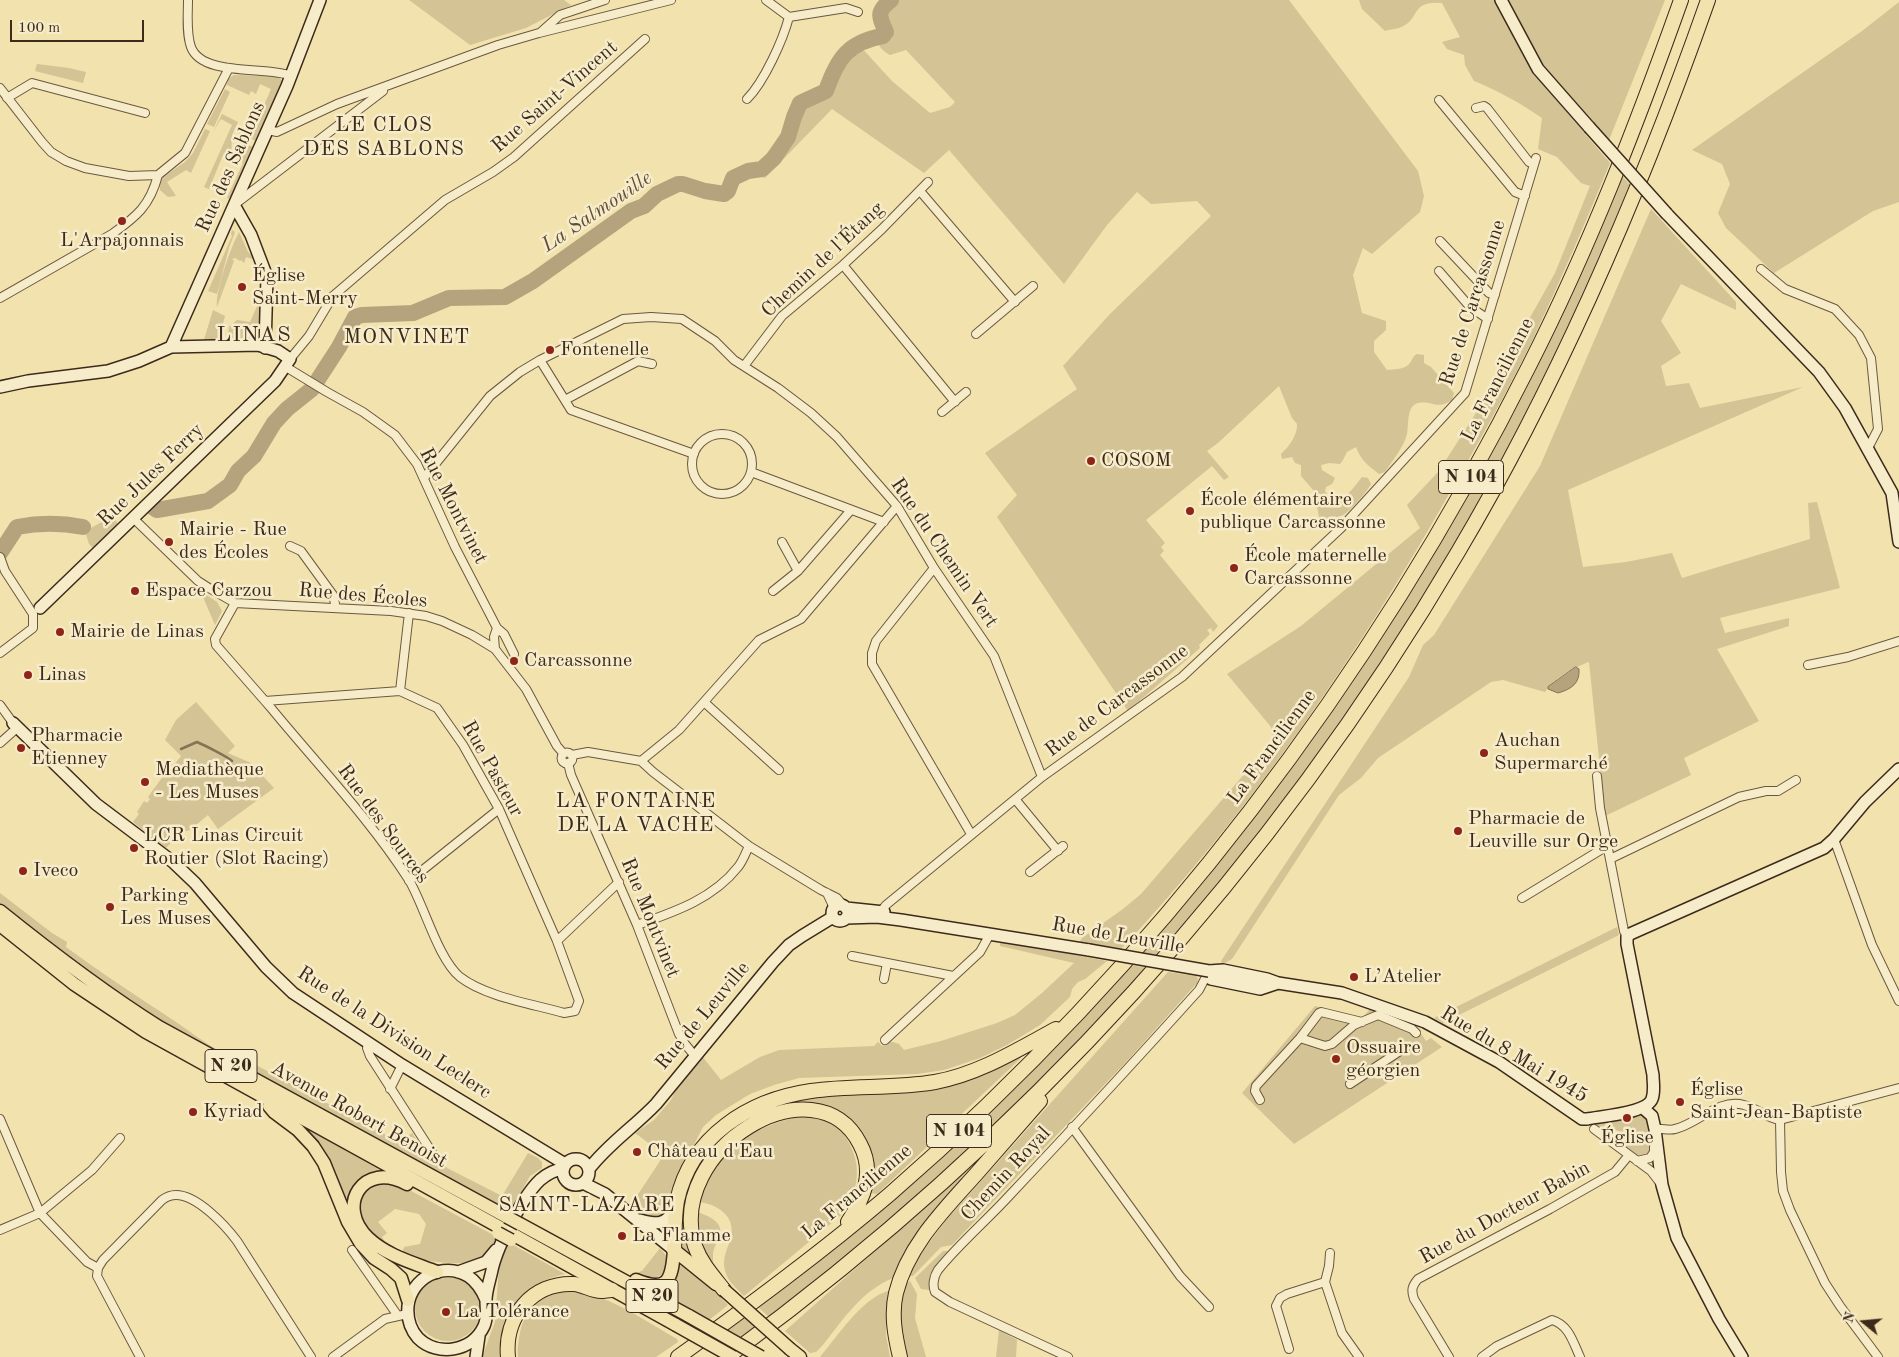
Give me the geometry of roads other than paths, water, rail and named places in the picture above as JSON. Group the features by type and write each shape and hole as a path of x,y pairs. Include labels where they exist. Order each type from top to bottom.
{"highway":[{"name":"La Francilienne","path":"678,1357 732,1319 887,1196 963,1127 1070,1021 1127,960 1174,905 1271,784 1341,687 1437,537 1531,364 1630,139 1681,0"},
{"name":"N 104","path":"727,1357 791,1308 914,1208 976,1153 1088,1043 1193,924 1292,801 1391,660 1456,556 1515,451 1588,301 1655,144 1708,0"},
{"path":"674,1250 676,1209 689,1168 708,1140 749,1109 768,1100 812,1091 913,1085 964,1074 993,1063 1070,1021"},
{"path":"900,1357 895,1335 895,1302 900,1279 911,1256 938,1217 1075,1061 1088,1043"},
{"path":"724,1290 704,1264 697,1251 692,1231 692,1205 698,1182 711,1161 727,1143 756,1123 784,1113 812,1110 834,1117 845,1123 852,1131 865,1155 868,1177 865,1191 858,1207 841,1233"},
{"path":"508,1357 507,1340 513,1321 520,1308 534,1295 546,1288 564,1284 609,1286"}],"main road":[{"name":"Avenue Robert Benoist","path":"0,911 80,974 159,1027 507,1232"},
{"name":"Avenue Robert Benoist","path":"0,925 74,984 110,1010 146,1032 507,1232 609,1286 733,1357"},
{"path":"264,1098 274,1112 298,1130 313,1146 331,1177 348,1222 374,1258 402,1278 408,1300"},
{"path":"437,1272 397,1257 368,1238 358,1225 354,1210 355,1198 361,1187 373,1178 379,1177 401,1181 507,1232 609,1286 630,1277 650,1286 662,1284 671,1273 674,1250"},
{"path":"674,1250 724,1290 795,1353"},
{"name":"Avenue Robert Benoist","path":"609,1286 688,1316 761,1357"}],"street":[{"path":"188,0 191,47 202,59 229,68 282,72 292,76"},
{"name":"Rue des Sablons","path":"171,347 292,76 320,0"},
{"path":"539,33 560,15 605,0"},
{"path":"268,130 278,132 337,104 498,46 539,33 671,0"},
{"path":"766,0 789,17 846,8 858,12"},
{"path":"1501,0 1538,69 1667,214 1819,372 1855,424 1867,450 1895,492 1899,505"},
{"path":"747,99 757,89 786,29 789,17"},
{"name":"Rue Saint-Vincent","path":"288,363 309,336 333,296 445,200 493,172 514,157 645,39"},
{"path":"0,88 51,152 66,161 84,168 129,176 158,175 185,153 229,68"},
{"path":"7,98 32,83 145,113"},
{"path":"265,348 267,277 251,235 234,205 389,86"},
{"path":"1439,100 1515,192 1525,196"},
{"name":"Rue de Carcassonne","path":"880,914 886,905 1042,777 1182,677 1341,528 1465,393 1535,161 1529,162 1487,108 1484,106 1476,108"},
{"path":"0,298 124,226 149,202 154,192 158,175"},
{"name":"Chemin de l'Étang","path":"744,366 782,316 843,265 928,182"},
{"path":"920,191 1015,302"},
{"path":"1440,241 1488,293 1495,295"},
{"path":"843,265 955,402"},
{"path":"1761,269 1785,289 1836,309 1859,335 1871,358 1878,429 1867,450"},
{"path":"1439,271 1470,307 1488,319"},
{"path":"976,334 1034,286"},
{"name":"Rue du Chemin Vert","path":"424,478 490,396 520,372 540,360 623,319 650,317 682,319 715,341 734,360 778,388 811,413 837,437 897,506 934,568 994,656 1042,777"},
{"path":"0,387 28,381 108,371 171,347 258,345 278,352 288,363"},
{"path":"540,360 571,410 694,454"},
{"path":"565,400 638,361 652,364"},
{"name":"Rue Montvinet","path":"288,363 304,378 363,412 395,435 417,464 455,547 514,654"},
{"name":"Rue Jules Ferry","path":"36,611 275,381 288,363"},
{"path":"942,412 966,392"},
{"path":"717,434 732,436 744,444 750,452 751,472 747,481 740,488 722,494 713,492 704,488 698,481 694,472 694,454 699,445 707,438 717,434"},
{"path":"751,472 884,522"},
{"path":"1895,492 1899,542"},
{"path":"641,760 679,730 759,640 801,619 897,506"},
{"path":"772,591 798,571 851,510"},
{"name":"Rue des Écoles","path":"133,518 198,580 235,602 409,613 442,621 472,635 495,649"},
{"path":"782,542 798,571"},
{"path":"290,546 301,551 333,595 336,608"},
{"path":"0,557 5,571 36,611 33,628 0,653"},
{"path":"934,568 876,641 872,653 872,664 971,834"},
{"name":"Rue des Sources","path":"235,602 215,639 216,645 365,821 409,881 446,958 459,976 482,990 564,1013 575,1011"},
{"path":"400,691 409,613"},
{"path":"495,649 494,637 498,628"},
{"path":"1808,665 1848,658 1899,641"},
{"name":"Rue Montvinet","path":"495,649 518,677 557,746 563,753 562,760 568,763 571,775 637,924 680,1034 694,1055"},
{"name":"Rue Pasteur","path":"265,701 273,702 400,691 437,708 463,745 498,809 557,941 579,1001 575,1011"},
{"path":"704,702 779,770"},
{"name":"Rue de la Division Leclerc","path":"0,705 15,725 96,804 173,862 195,883 266,967 293,992 402,1065 569,1166"},
{"path":"0,743 15,725"},
{"path":"563,753 568,752 572,755 588,752 641,760 653,772 749,846 837,898 841,911"},
{"path":"568,763 572,760 572,755"},
{"path":"1627,937 1824,848 1864,802 1899,769"},
{"path":"1597,776 1600,808 1607,846 1624,931 1627,937 1653,1075 1654,1091 1652,1100 1642,1108 1652,1116 1662,1186 1677,1238 1719,1319 1742,1357"},
{"path":"1610,859 1739,797 1766,790 1778,791 1796,780"},
{"path":"1015,799 1060,849 1030,872"},
{"path":"409,881 498,809"},
{"path":"1834,838 1872,945 1899,1001"},
{"path":"637,924 663,916 705,897 738,866 749,846"},
{"path":"1522,898 1607,846"},
{"path":"557,941 619,882"},
{"name":"Rue de Leuville","path":"569,1166 575,1185 587,1176 608,1147 641,1119 789,945 841,911 894,914 901,920 1209,971"},
{"path":"885,1040 980,952 990,934"},
{"path":"852,956 954,976"},
{"path":"884,979 887,963"},
{"name":"Rue du 8 Mai 1945","path":"1209,971 1214,969 1223,970 1278,983 1342,993 1425,1022 1499,1062 1576,1117 1587,1119 1642,1108"},
{"name":"Chemin Royal","path":"1068,1357 938,1295 934,1288 937,1272 1199,990 1209,971"},
{"path":"1260,1100 1254,1091 1256,1086 1321,1012 1362,1022"},
{"path":"1300,1038 1325,1046 1332,1044 1354,1025 1378,1015 1412,1029 1416,1033"},
{"path":"369,1043 367,1048 370,1056 432,1154"},
{"path":"1350,1084 1406,1047"},
{"path":"390,1089 402,1065"},
{"path":"1655,1129 1673,1130 1726,1104 1744,1105 1771,1118 1780,1120 1899,1088"},
{"path":"0,1119 40,1214 87,1262 98,1268"},
{"path":"1780,1120 1782,1182 1783,1191 1790,1210 1825,1283 1878,1357"},
{"path":"1072,1127 1180,1276 1208,1307"},
{"name":"Rue du 8 Mai 1945","path":"1594,1129 1651,1171 1662,1186"},
{"path":"1638,1161 1646,1160 1652,1156 1655,1129"},
{"path":"0,1230 40,1214 92,1170 120,1138"},
{"name":"Rue de Leuville","path":"544,1177 556,1176 569,1166 608,1147"},
{"path":"402,1315 412,1290 427,1276 437,1272 458,1272 486,1262 507,1232 532,1190 544,1177 548,1159 543,1150"},
{"name":"Rue du Docteur Babin","path":"1449,1357 1414,1299 1413,1285 1418,1279 1550,1209 1614,1172 1629,1155"},
{"path":"569,1166 585,1162 587,1176 605,1194 674,1250"},
{"path":"140,1357 98,1276 98,1268 103,1260 162,1200 176,1194 193,1200 226,1226 311,1357"},
{"path":"633,1218 660,1224 668,1219 676,1209"},
{"path":"417,1338 437,1350 448,1351 465,1346 478,1336 485,1325 486,1300 492,1268 507,1232"},
{"path":"352,1250 402,1315 430,1357"},
{"path":"1330,1254 1325,1282 1342,1333 1358,1357"},
{"path":"458,1272 476,1282 486,1300"},
{"path":"1289,1349 1276,1306 1280,1298 1325,1282"},
{"path":"333,1357 385,1319 402,1315"},
{"path":"1482,1357 1497,1346 1552,1320 1560,1322 1567,1328 1580,1357"},
{"path":"476,1357 478,1336"}],"waterway":[{"name":"La Salmouille","path":"317,381 339,347 355,317 362,315 413,313 449,298 505,297 533,281 631,211 644,206 657,194 678,184 724,194 728,191 733,178 748,171 762,169 774,158 788,137 800,103 826,91 840,61 852,48 871,39 883,36 886,32 880,14 891,0"},
{"name":"La Salmouille","path":"151,506 157,510 208,501 230,485 238,471 254,456 274,423 287,409 312,389"},
{"name":"La Salmouille","path":"0,553 17,527 50,524 83,527"},
{"path":"181,749 197,742 232,761"}],"place":[{"name":"L'Arpajonnais","path":"122,221"},
{"name":"Église Saint-Merry","path":"242,287"},
{"name":"Fontenelle","path":"550,350"},
{"name":"COSOM","path":"1091,461"},
{"name":"École élémentaire publique Carcassonne","path":"1190,511"},
{"name":"Mairie - Rue des Écoles","path":"169,542"},
{"name":"École maternelle Carcassonne","path":"1234,568"},
{"name":"Espace Carzou","path":"135,591"},
{"name":"Mairie de Linas","path":"60,632"},
{"name":"Carcassonne","path":"514,661"},
{"name":"Linas","path":"28,675"},
{"name":"Pharmacie Etienney","path":"21,748"},
{"name":"Auchan Supermarché","path":"1484,753"},
{"name":"Mediathèque - Les Muses","path":"145,782"},
{"name":"Pharmacie de Leuville sur Orge","path":"1458,831"},
{"name":"LCR Linas Circuit Routier (Slot Racing)","path":"134,848"},
{"name":"Iveco","path":"23,871"},
{"name":"Parking Les Muses","path":"110,907"},
{"name":"L’Atelier","path":"1354,977"},
{"name":"Ossuaire géorgien","path":"1336,1059"},
{"name":"Église Saint-Jean-Baptiste","path":"1680,1102"},
{"name":"Kyriad","path":"193,1112"},
{"name":"Église","path":"1627,1118"},
{"name":"Château d'Eau","path":"637,1152"},
{"name":"La Flamme","path":"622,1236"},
{"name":"La Tolérance","path":"446,1312"}],"district":[{"name":"LE CLOS DES SABLONS","path":"384,137"},
{"name":"LINAS","path":"254,335"},
{"name":"MONVINET","path":"407,337"},
{"name":"LA FONTAINE DE LA VACHE","path":"636,813"},
{"name":"SAINT-LAZARE","path":"587,1205"}]}
